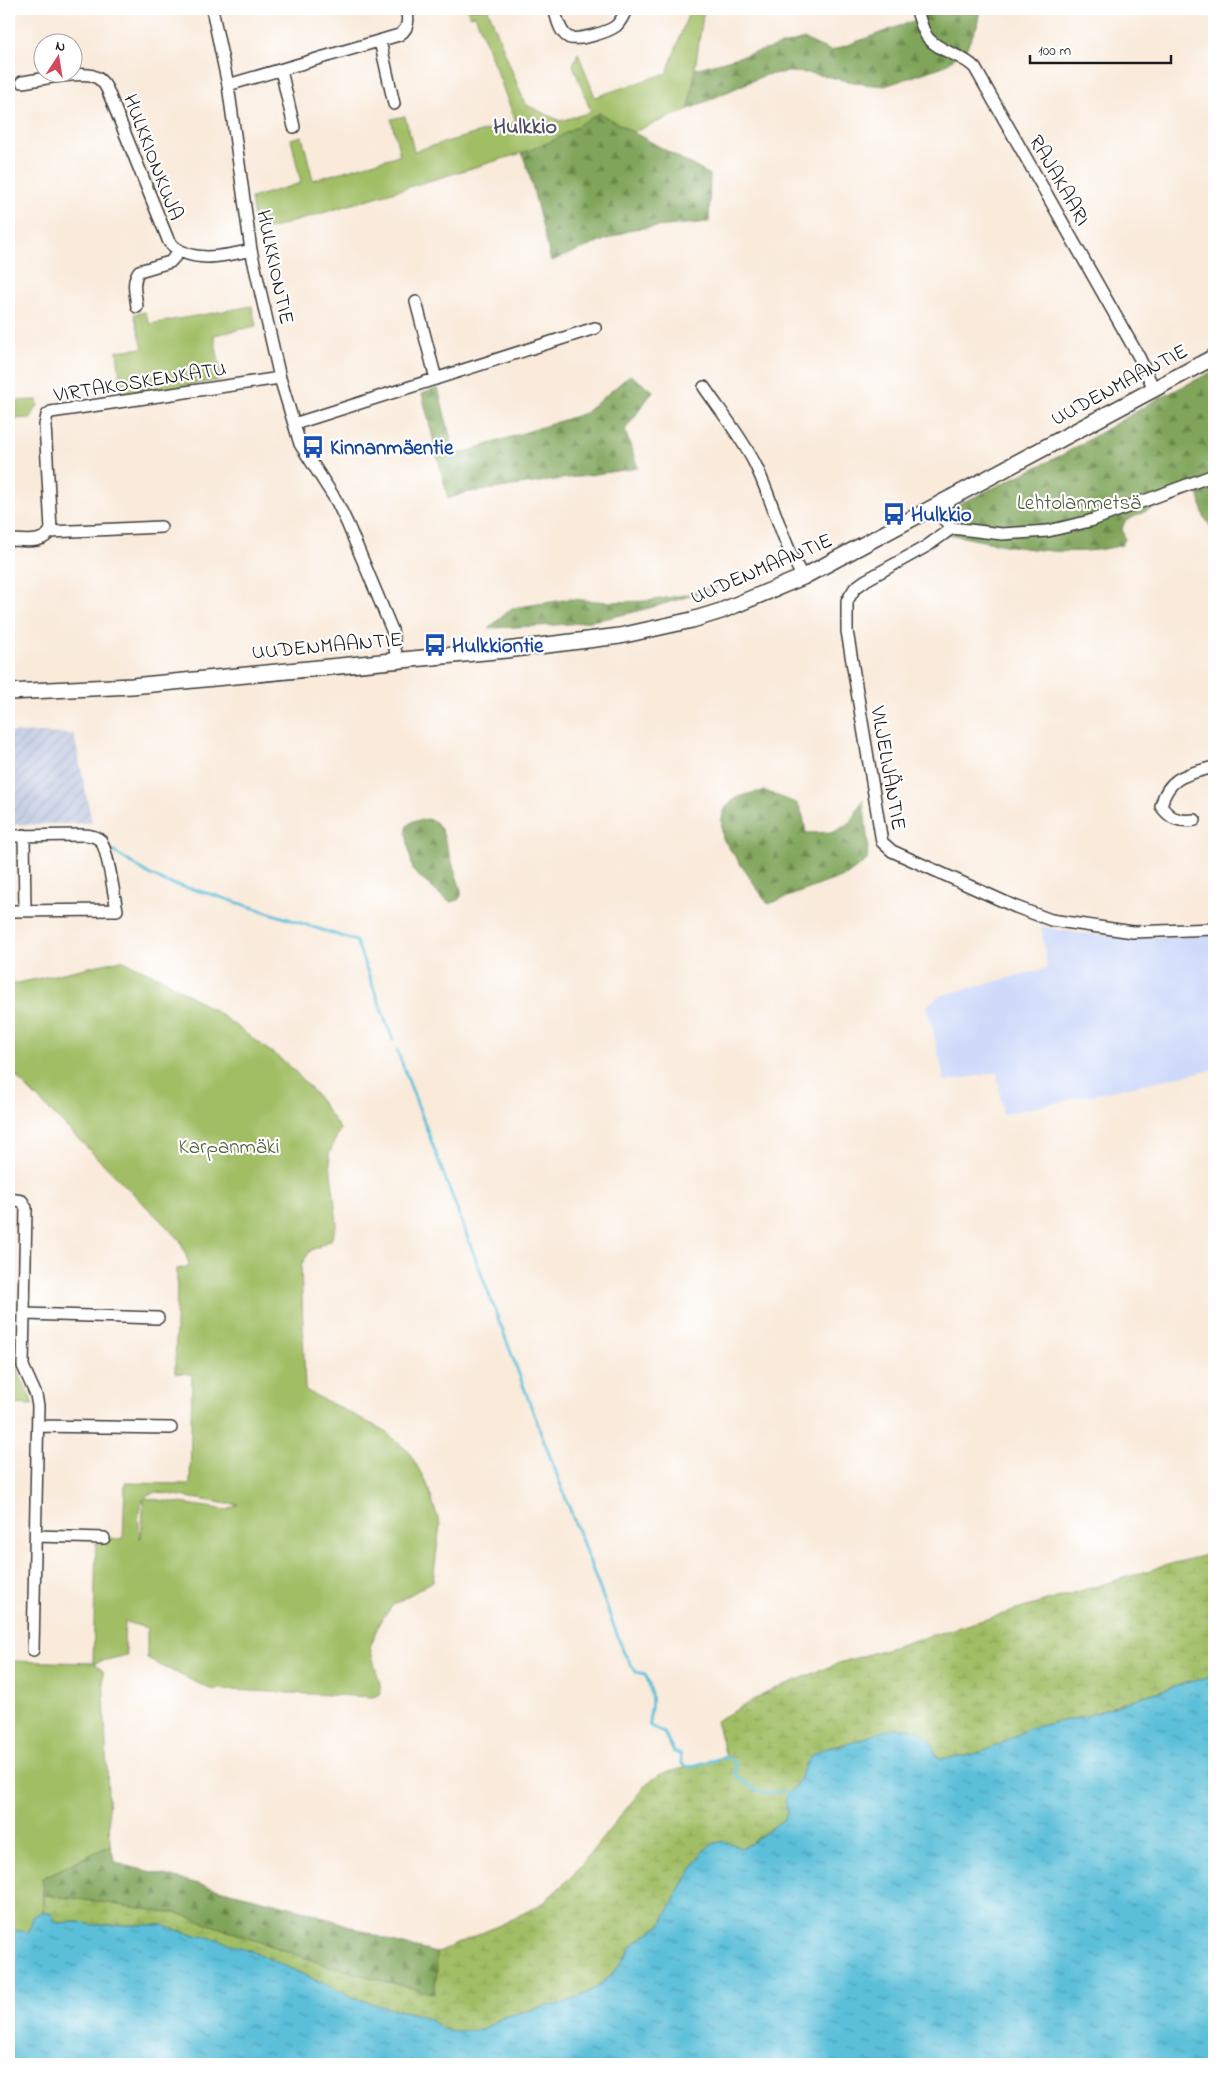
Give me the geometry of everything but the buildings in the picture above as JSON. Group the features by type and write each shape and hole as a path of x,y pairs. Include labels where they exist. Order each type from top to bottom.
{"main road":[{"name":"UUDENMAANTIE","path":"9,692 132,686 566,643 664,627 721,612 803,578 1214,357"}],"street":[{"name":"HULKKIONTIE","path":"212,9 228,85 251,250 280,378 300,444 337,502 392,630 397,660"},
{"path":"228,85 405,32 408,25 406,9"},
{"path":"554,9 564,34 575,40 611,29 622,19 626,9"},
{"name":"RAJAKAARI","path":"916,9 928,38 939,48 964,58 975,68 1139,357 1154,389"},
{"path":"380,41 394,104"},
{"path":"281,70 294,127"},
{"name":"HULKKIONKUJA","path":"22,82 92,75 104,83 164,236 174,248 195,256 214,257 251,250"},
{"path":"138,307 134,284 139,271 170,262 180,251"},
{"path":"416,302 436,379"},
{"path":"294,424 594,328"},
{"name":"VIRTAKOSKENKATU","path":"50,532 52,524 45,425 47,415 51,412 280,378"},
{"path":"704,387 755,464 792,559 803,578"},
{"path":"933,508 952,528 1002,534 1025,534 1067,528 1214,475"},
{"path":"9,540 40,540 45,538 50,532 161,526"},
{"name":"VILJELIJÄNTIE","path":"952,528 927,546 866,580 855,588 847,600 847,630 882,842 892,851 1016,907 1051,920 1133,932 1214,929"},
{"path":"1195,820 1183,822 1173,819 1161,806 1163,795 1175,780 1184,775 1214,767"},
{"path":"9,836 90,835 100,840 104,849 117,910 9,911"},
{"path":"24,836 25,911"},
{"path":"9,1199 22,1201 26,1208 23,1366 38,1400 33,1650"},
{"path":"24,1314 158,1318"},
{"path":"38,1426 171,1428"},
{"path":"36,1536 104,1538"}],"shaded area":[{"path":"9,732 74,734 92,823 9,825"},
{"path":"1041,926 1075,933 1141,938 1214,935 1214,1069 1003,1114 997,1072 945,1082 927,1006 939,996 1047,968"}],"green space":[{"path":"467,9 488,9 525,104 560,121 591,112 573,65 578,53 595,97 667,73 690,9 704,9 689,109 633,132 599,113 552,141 522,153 256,233 251,198 301,183 291,139 302,136 313,180 400,155 391,119 405,116 414,151 516,122 475,15 470,16"},
{"path":"921,9 980,9 977,26 966,49 944,66 885,86 863,84 810,73 787,72 765,75 689,109 695,69 804,39 831,51 924,17"},
{"path":"599,113 710,175 709,222 633,229 551,261 529,173 522,153 552,141"},
{"path":"252,306 256,326 214,335 222,380 122,395 117,351 143,348 134,314 145,312 150,324"},
{"name":"Lehtolanmetsä","path":"1214,371 1214,531 1204,517 1198,492 1155,507 1125,521 1122,529 1125,539 1122,545 1100,550 1055,551 1032,549 943,533 952,527 939,514 1064,454 1154,401"},
{"path":"630,375 653,391 625,430 638,468 464,493 448,499 422,394 438,388 455,455 585,413"},
{"path":"37,400 38,405 31,418 9,419 9,401"},
{"path":"722,585 628,614 608,618 569,624 489,628 512,608 570,599 609,602 647,601 684,595"},
{"path":"765,791 798,804 803,816 806,833 834,832 852,821 863,799 868,844 867,860 847,875 768,904 723,839 722,827 722,817 730,803 744,795"},
{"path":"428,819 436,822 442,831 461,890 461,896 458,900 452,902 446,900 413,871 406,833 407,826 413,821"},
{"name":"Karpanmäki","path":"121,960 163,979 218,1013 290,1066 317,1096 340,1129 329,1154 337,1224 331,1240 310,1251 301,1265 305,1390 383,1430 409,1452 427,1484 440,1525 433,1581 393,1605 379,1623 370,1648 381,1694 373,1697 210,1689 147,1659 147,1628 125,1622 124,1638 127,1655 94,1663 103,1671 110,1845 42,1878 43,1911 33,1917 30,1932 9,1930 9,1661 93,1663 96,1543 107,1543 108,1538 123,1539 125,1483 190,1484 192,1374 175,1373 177,1269 190,1266 180,1240 20,1081 9,1067 9,985","holes":["157,1492 228,1504 238,1504 228,1510 145,1498 147,1495","144,1499 141,1538 140,1538 139,1512"]},
{"path":"9,1356 16,1356 20,1375 33,1405 9,1404"},
{"path":"1214,1553 1214,1675 1153,1693 1087,1716 1029,1728 990,1749 963,1757 940,1758 933,1755 913,1729 884,1731 849,1744 833,1745 805,1764 800,1778 786,1799 787,1813 784,1819 742,1848 724,1841 696,1865 686,1878 661,1925 636,1942 611,1975 599,1986 559,2005 547,2006 503,2017 482,2030 455,2031 442,2029 428,2018 355,1998 309,1977 162,1925 56,1923 51,1913 43,1911 43,1895 177,1913 331,1967 434,1994 437,1970 436,1953 509,1921 543,1903 573,1875 647,1783 661,1774 726,1757 716,1721 772,1690 839,1663 1174,1563"},
{"path":"110,1845 116,1863 310,1912 400,1944 436,1953 437,1970 434,1994 331,1967 177,1913 43,1895 9,1898 9,1875 42,1878"}],"water":[{"path":"1214,1675 1214,2064 9,2064 9,1930 29,1932 33,1917 43,1911 51,1913 57,1923 162,1925 186,1933 217,1939 252,1951 355,1998 428,2018 442,2029 455,2031 482,2030 503,2017 547,2006 559,2005 599,1986 611,1975 636,1942 661,1925 678,1892 703,1851 712,1844 724,1841 742,1848 784,1819 787,1813 785,1799 792,1791 811,1756 818,1751 850,1743 888,1730 908,1728 918,1731 932,1742 934,1755 940,1758 963,1757 990,1749 1029,1728 1087,1716 1153,1693"}],"waterway":[{"path":"108,848 165,882 214,895 356,941 393,1040"},
{"path":"397,1050 624,1653 636,1672 645,1674 650,1686 652,1706 649,1719 650,1726 664,1733 674,1752 680,1754 682,1764 688,1767 726,1757 732,1759 736,1766 736,1775 752,1788 762,1792 791,1793"}],"place":[{"name":"Kinnanmäentie","path":"313,447"},
{"name":"Hulkkio","path":"894,514"},
{"name":"Hulkkiontie","path":"435,645"}],"district":[{"name":"Hulkkio","path":"525,125"}]}
